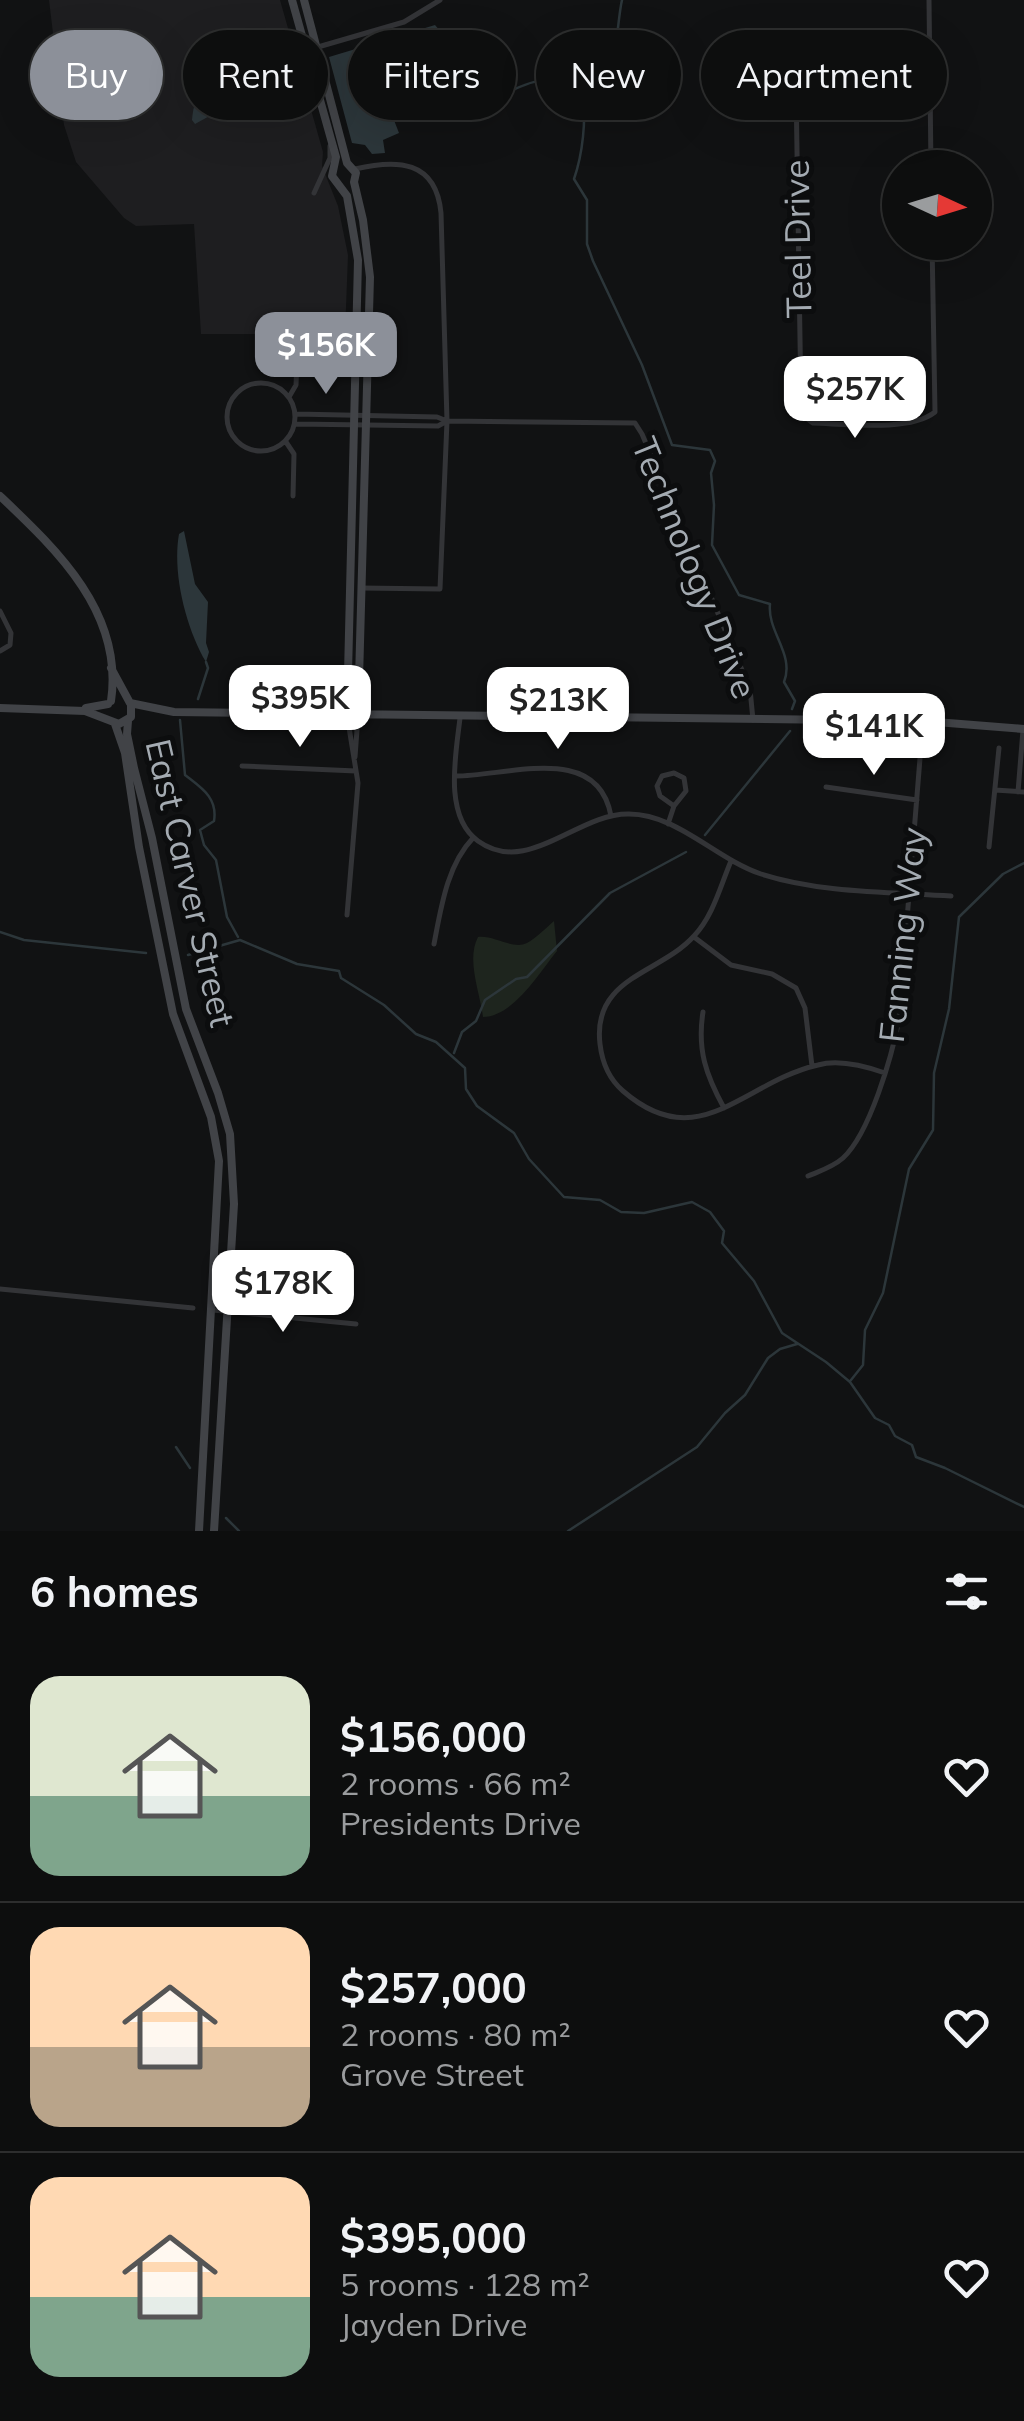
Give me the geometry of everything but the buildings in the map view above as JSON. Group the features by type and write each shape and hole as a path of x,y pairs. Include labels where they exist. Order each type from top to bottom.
{"street":[{"path":"292,0 329,133 336,166 333,180 343,187 351,212 358,260 347,715 358,806 346,915"},
{"path":"304,0 312,30"},
{"path":"328,45 404,22 440,0"},
{"path":"929,0 929,30"},
{"path":"328,86 351,166 370,260 354,760"},
{"name":"Teel Drive","path":"795,120 801,401 802,413 814,423 910,423 925,420 935,412 932,260"},
{"path":"931,120 931,150"},
{"path":"314,193 330,158 329,133"},
{"path":"336,166 389,162 407,165 426,176 438,195 441,213 447,421 440,590 351,588"},
{"path":"343,187 354,182"},
{"path":"289,397 296,386 298,339"},
{"path":"254,384 270,384 289,397 296,414 286,442 265,452 249,450 231,434 228,411 234,396 254,384"},
{"name":"Technology Drive","path":"296,414 436,417 447,421 624,421 638,426 750,689 752,720"},
{"name":"Technology Drive","path":"295,424 438,426 447,421"},
{"path":"286,442 294,454 293,496"},
{"name":"East Carver Street","path":"0,496 60,554 83,585 99,620 111,668 128,701 131,757 152,838 186,1009 230,1134 234,1186 214,1531"},
{"path":"0,611 11,632 10,645 0,651"},
{"name":"East Carver Street","path":"111,668 112,721 125,754 139,847 173,1014 216,1140 220,1183 199,1531"},
{"path":"0,708 66,709 128,701 174,712"},
{"path":"66,709 112,721 174,712 923,722 1024,729 1021,792 995,790"},
{"path":"460,718 458,813 473,838 493,849 526,851 610,816 640,815 676,828 730,861 791,882 951,896"},
{"name":"Fanning Way","path":"808,1176 836,1164 852,1147 885,1073 899,1019 923,722"},
{"path":"989,847 999,748"},
{"path":"242,766 356,771"},
{"path":"456,776 502,770 577,771 597,782 610,816"},
{"path":"668,824 687,784 674,772 662,776 657,786 660,796 674,806"},
{"path":"826,787 918,800"},
{"path":"434,944 450,877 473,838"},
{"path":"730,861 714,905 694,936 616,991 600,1023 600,1050 618,1087 652,1111 670,1118 692,1119 812,1066 856,1065 885,1073"},
{"path":"694,936 727,963 772,974 796,988 805,1008 812,1066"},
{"path":"702,1012 700,1041 704,1066 724,1108"},
{"path":"0,1289 193,1308"},
{"path":"213,1310 356,1324"}],"shaded area":[{"path":"49,0 280,0 288,30 183,30 183,120 314,120 323,152 322,166 338,206 348,255 345,334 201,334 194,224 136,226 124,218 76,162 64,125 63,120 163,120 163,30 53,30"},
{"path":"348,51 348,120 394,120 399,133 383,140 385,153 372,154 365,145 352,143 329,57"},
{"path":"184,531 195,584 208,602 206,662 187,617 179,583 177,549 179,534"},
{"path":"554,921 557,951 515,1001 494,1015 483,1017 473,956 478,937 522,945"}],"waterway":[{"path":"622,0 610,68 604,80 583,95 583,137 574,179 587,200 587,244 642,365 672,445 710,450 715,461 711,473 712,545 739,595 770,604 772,624 786,662 784,682 795,701 792,709"},
{"path":"516,89 536,82"},
{"path":"198,699 208,668 206,662"},
{"path":"180,720 185,775 207,794 213,805 214,821 200,830 204,845 216,860 227,917 238,937"},
{"path":"705,835 790,731"},
{"path":"454,1053 462,1032 476,1021 485,1000 516,979 527,977 610,893 686,852"},
{"path":"851,1380 863,1365 865,1330 883,1293 909,1169 933,1130 934,1073 949,1009 959,917 1003,874 1024,863"},
{"path":"0,932 24,940 146,953"},
{"path":"188,955 240,940 297,964 339,971 341,978 384,1005 416,1034 436,1042 465,1068 466,1089 477,1106 514,1133 529,1159 564,1197 600,1200 621,1212 644,1213 692,1202 710,1212 724,1231 722,1243 754,1281 782,1333 850,1382 875,1418 912,1445 916,1457 1024,1507"},
{"path":"568,1531 697,1447 745,1395 768,1358 797,1344"},
{"path":"176,1447 190,1468"},
{"path":"226,1518 239,1531"}]}
